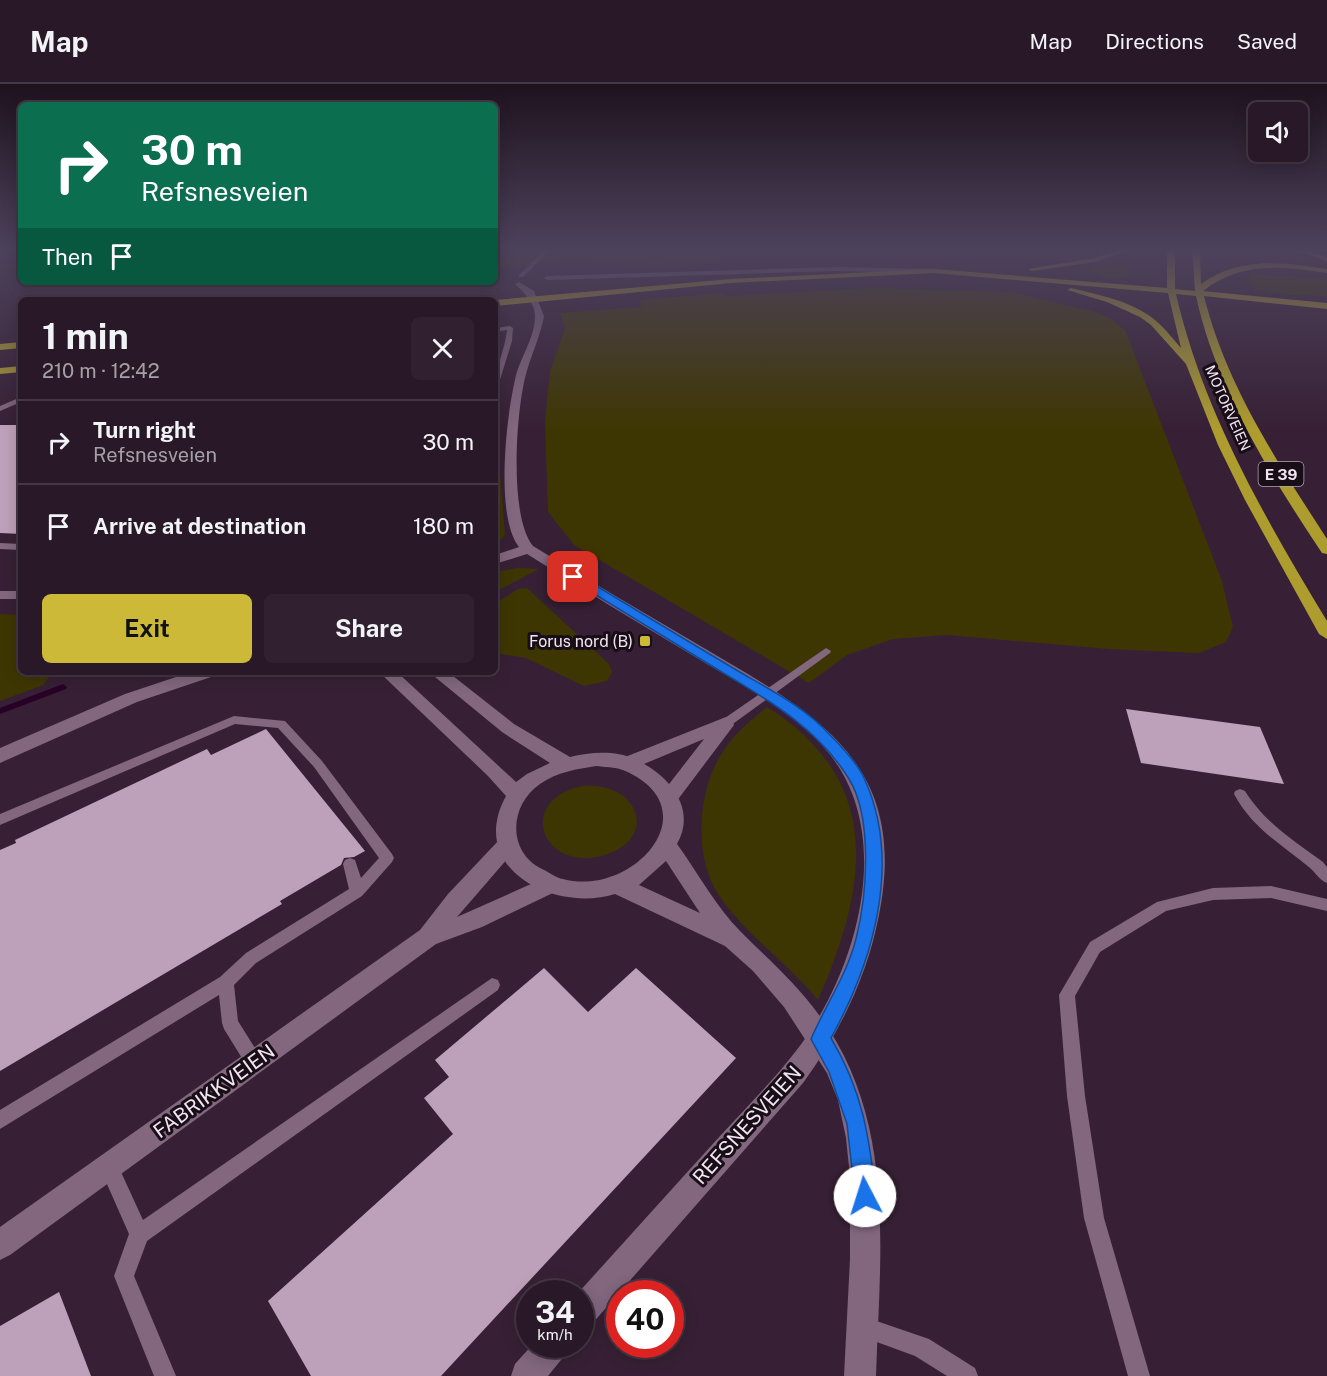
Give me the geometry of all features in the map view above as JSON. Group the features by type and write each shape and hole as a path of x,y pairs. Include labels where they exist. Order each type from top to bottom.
{"highway":[{"name":"E 39","path":"1127,308 1154,323 1190,364"},
{"name":"MOTORVEIEN","path":"1174,308 1190,364 1240,474 1327,634"},
{"name":"MOTORVEIEN","path":"1204,308 1213,338 1230,379 1256,430 1327,550"},
{"path":"0,347 18,345"},
{"path":"0,356 18,355"},
{"path":"0,361 18,360"}],"street":[{"path":"498,559 528,549 519,538 513,517 511,442 520,378 539,324 540,308"},
{"path":"0,371 18,370"},
{"name":"REFSNESVEIEN","path":"528,549 767,693 808,722 842,756 857,778 873,831 871,899 864,940 841,1002 820,1039 794,1074 594,1298"},
{"path":"0,585 18,585"},
{"path":"0,595 18,596"},
{"path":"131,698 158,675"},
{"path":"0,756 131,698 199,675"},
{"path":"390,675 495,771 516,795"},
{"path":"441,675 508,728 566,763"},
{"path":"627,764 726,723"},
{"path":"669,797 726,723"},
{"path":"596,759 627,764 652,777 669,797 675,822 668,847 648,870 618,885 583,891 549,885 522,868 507,845 505,819 516,795 537,775 566,763 596,759"},
{"name":"FABRIKKVEIEN","path":"428,937 456,901 507,845"},
{"path":"668,847 733,939 769,972 820,1039 847,1091 857,1124 865,1196 860,1376"},
{"name":"FABRIKKVEIEN","path":"0,1245 428,937 474,920 549,885"},
{"path":"618,885 733,939"},
{"path":"527,1376 542,1358"}],"lane":[{"path":"498,330 510,328 498,373"},
{"path":"0,409 18,400"},
{"path":"0,546 18,547"},
{"path":"726,723 826,651"},
{"path":"0,820 234,720 281,724 318,764 387,858 357,892 251,958 226,982 0,1120"},
{"path":"1240,794 1251,813 1318,866 1327,877"},
{"path":"350,864 357,892"},
{"path":"1139,1376 1094,1218 1076,1096 1067,995 1095,947 1162,906 1212,894 1271,892 1327,905"},
{"path":"226,982 230,1023 254,1062"},
{"path":"165,1376 124,1276 139,1234 492,985"},
{"path":"108,1166 139,1234"},
{"path":"861,1327 921,1347 968,1376"}],"shaded area":[{"path":"624,308 1079,308 1110,318 1125,330 1222,581 1233,627 1226,642 1199,653 1109,649 947,635 893,639 847,655 809,683 574,545 548,512 545,421 550,371 565,328 560,313"},
{"path":"498,472 500,472 505,535 498,543"},
{"path":"518,568 539,569 498,590 498,571"},
{"path":"527,588 609,664 612,672 607,681 584,686 526,658 498,653 498,602 518,589"},
{"path":"0,614 18,615 18,675 51,675 43,685 0,701"},
{"path":"767,707 805,737 832,769 848,803 856,840 855,878 847,918 835,958 818,1000 731,911 711,881 705,864 702,825 707,786 722,753 748,723"},
{"path":"582,786 602,787 618,793 630,802 636,814 636,826 631,838 619,849 601,856 580,858 563,853 551,844 544,832 543,818 549,805 561,794"}],"building":[{"path":"0,425 18,425 18,534 0,533"},
{"path":"1126,709 1260,727 1284,784 1141,763"},
{"path":"266,729 365,851 354,857 344,858 341,865 280,901 282,904 0,1071 0,850 16,843 15,840 207,749 211,755"},
{"path":"544,968 588,1012 636,968 736,1058 530,1280 516,1280 516,1295 441,1376 311,1376 268,1301 453,1134 424,1098 449,1077 435,1060"},
{"path":"59,1292 91,1376 0,1376 0,1326"}],"waterway":[{"path":"0,711 63,687"}],"place":[{"name":"Forus nord (B)","path":"645,641"}],"route":[{"path":"573,577 787,706 825,737 857,778 873,831 874,864 871,899 864,940 853,973 841,1002 820,1039 837,1067 857,1124 865,1196"}]}
